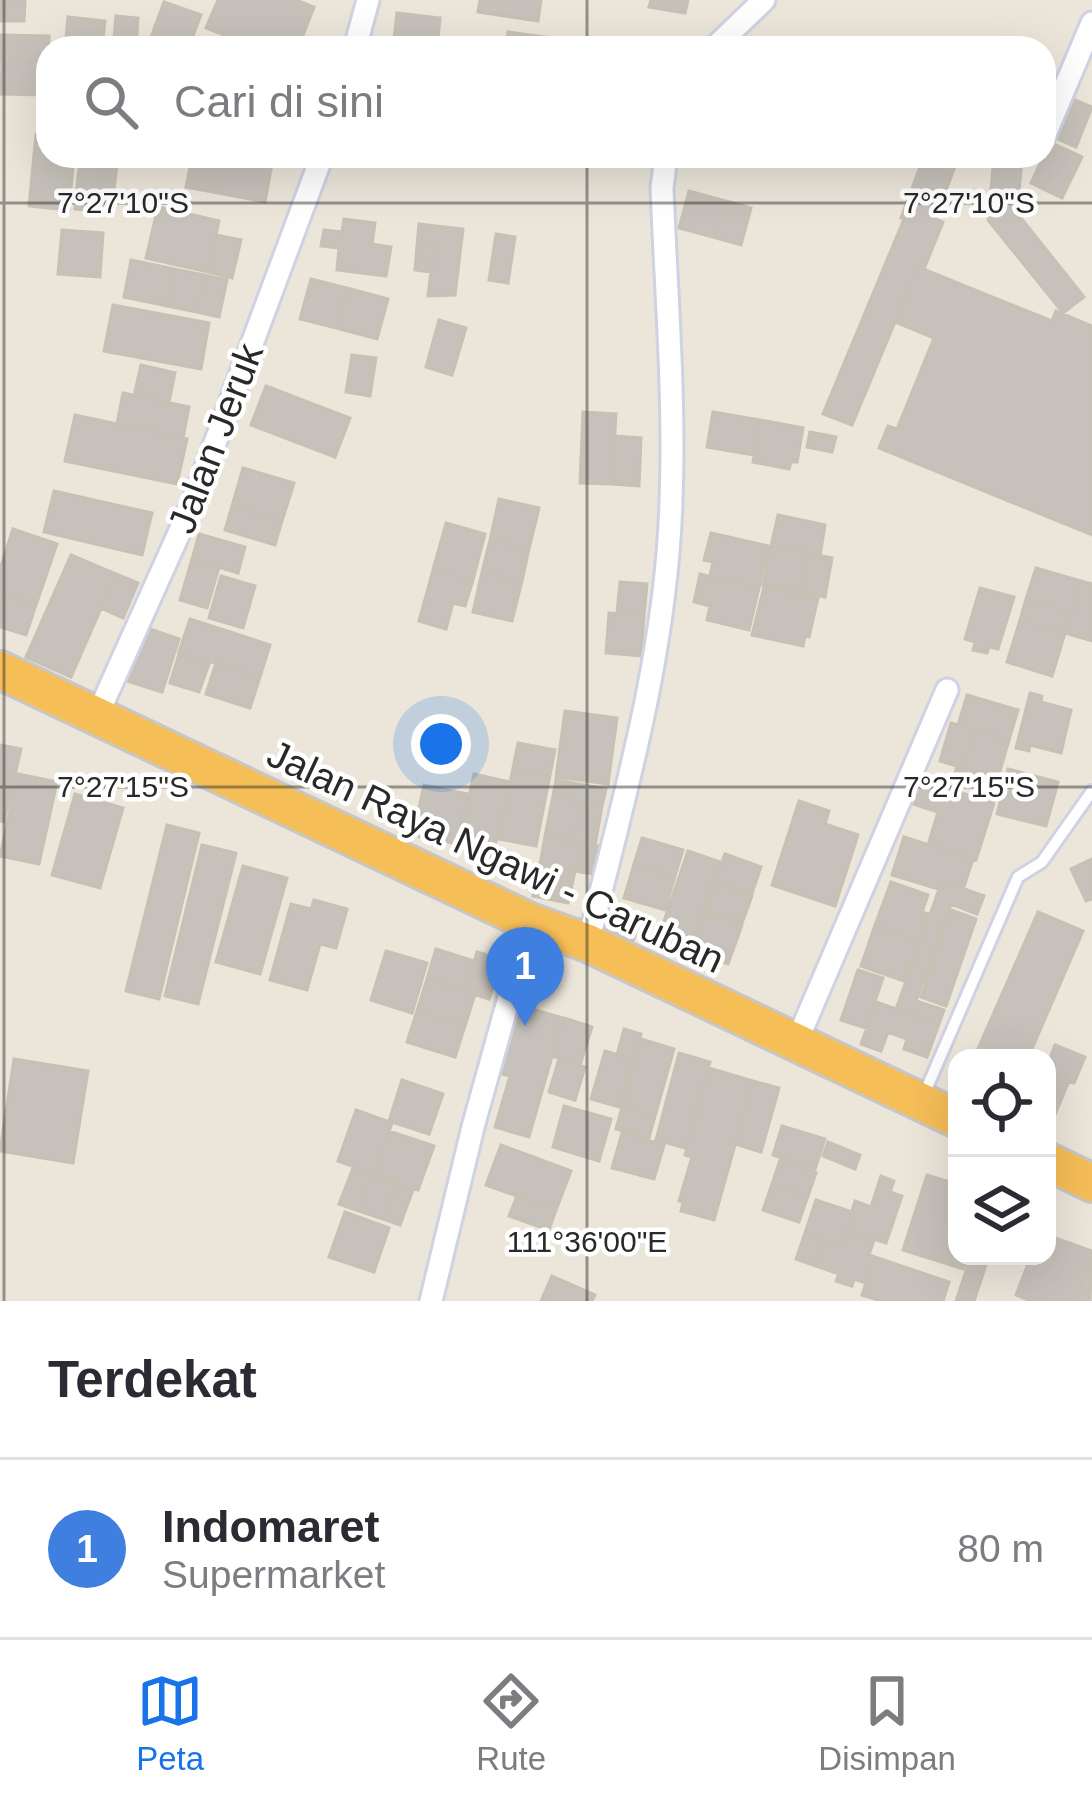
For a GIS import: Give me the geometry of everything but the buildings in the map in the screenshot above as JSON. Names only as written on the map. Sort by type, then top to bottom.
[{"type":"highway","name":"Jalan Raya Ngawi - Caruban","points":[[0,670],[948,1115]]},
{"type":"highway","points":[[1056,1165],[1092,1183]]},
{"type":"street","points":[[358,36],[368,0]]},
{"type":"street","points":[[726,36],[764,0]]},
{"type":"street","points":[[1056,108],[1092,23]]},
{"type":"street","name":"Jalan Jeruk","points":[[97,716],[194,502],[318,168]]},
{"type":"street","points":[[587,943],[656,645],[671,502],[664,168]]},
{"type":"street","points":[[796,1041],[947,690]]},
{"type":"street","points":[[431,1301],[472,1127],[530,922]]},
{"type":"lane","points":[[921,1102],[1018,877],[1042,862],[1092,791]]},
{"type":"place","name":"Indomaret","points":[[525,1026]]}]
